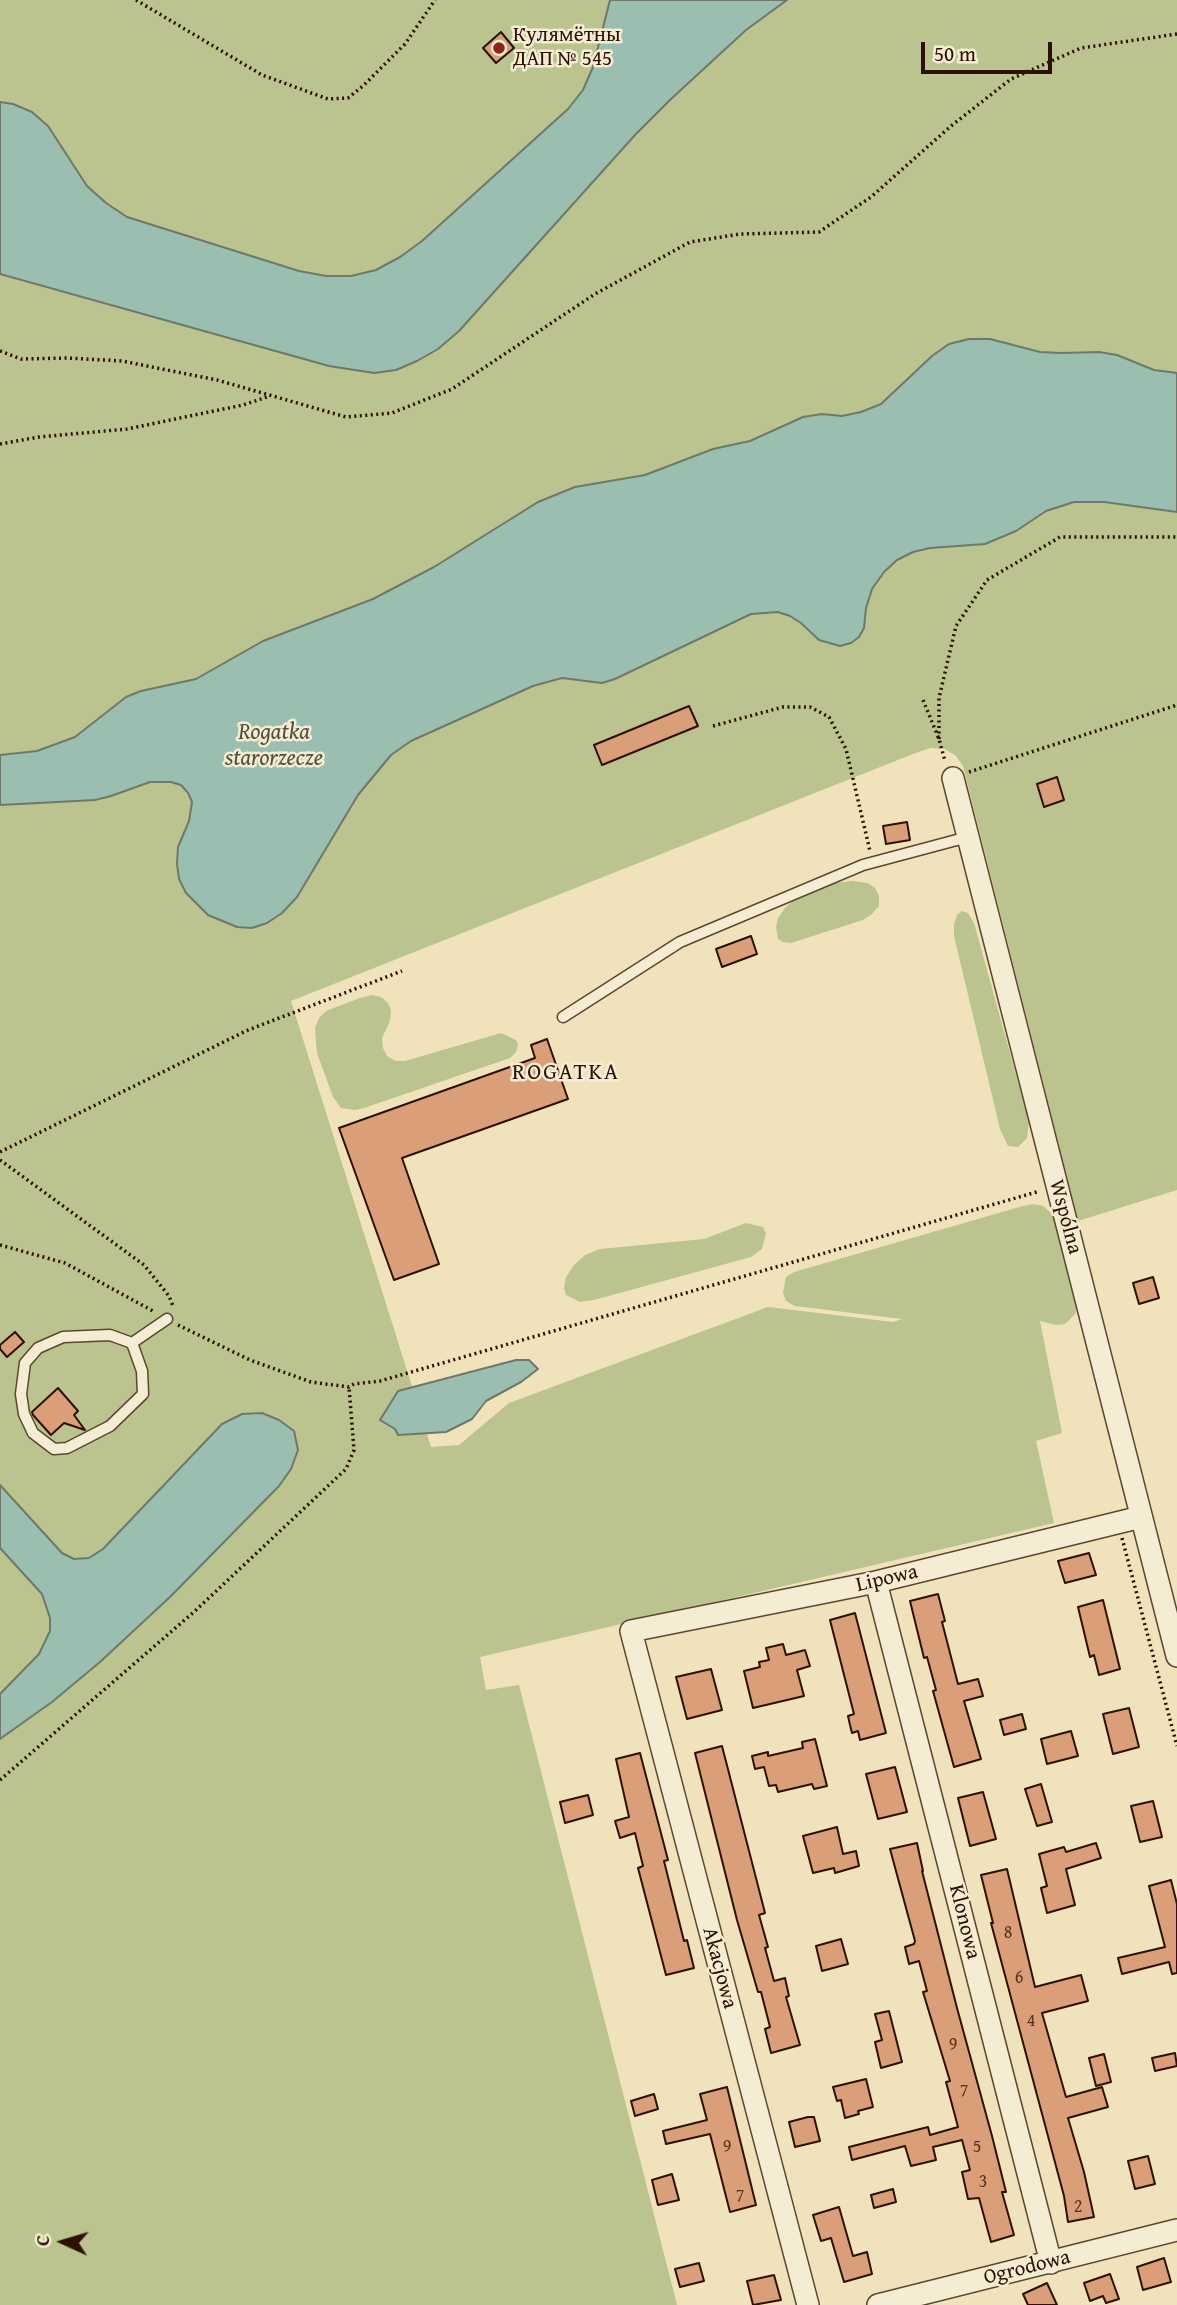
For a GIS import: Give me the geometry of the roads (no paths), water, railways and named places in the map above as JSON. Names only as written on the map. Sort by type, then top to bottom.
[{"type":"street","name":"Wspólna","points":[[953,778],[1177,1656]]},
{"type":"street","name":"Lipowa","points":[[631,1631],[876,1582],[1140,1517]]},
{"type":"street","name":"Klonowa","points":[[876,1582],[1051,2263]]},
{"type":"street","name":"Akacjowa","points":[[631,1631],[808,2305]]},
{"type":"street","name":"Ogrodowa","points":[[877,2305],[1177,2231]]},
{"type":"lane","points":[[563,1017],[680,942],[873,863],[968,837]]},
{"type":"lane","points":[[132,1343],[173,1318]]},
{"type":"lane","points":[[110,1335],[132,1343],[142,1371],[143,1394],[110,1426],[67,1448],[54,1449],[33,1433],[24,1414],[22,1394],[24,1363],[38,1348],[62,1337],[110,1335]]},
{"type":"water","points":[[610,0],[787,0],[746,30],[671,99],[635,135],[459,331],[438,349],[417,361],[396,370],[374,373],[329,366],[0,274],[0,102],[32,112],[48,126],[87,186],[127,217],[299,271],[326,276],[351,276],[376,270],[422,241],[568,109],[583,90],[593,67]]},
{"type":"water","name":"Rogatka starorzecze","points":[[969,339],[990,339],[1040,352],[1099,352],[1117,355],[1154,370],[1177,373],[1177,512],[1104,502],[1074,502],[1046,511],[1016,531],[985,544],[913,552],[897,560],[884,572],[872,589],[864,628],[859,637],[840,646],[819,640],[790,616],[778,612],[751,614],[615,679],[602,683],[562,678],[533,686],[411,741],[391,755],[358,795],[297,897],[282,913],[267,923],[252,928],[237,927],[208,915],[186,893],[179,879],[178,847],[189,821],[192,802],[181,785],[150,782],[95,800],[0,805],[0,755],[37,751],[75,737],[126,697],[196,679],[263,641],[373,599],[434,567],[538,502],[575,487],[645,475],[713,449],[750,441],[803,417],[822,414],[842,416],[881,404],[932,356],[949,344]]},
{"type":"water","points":[[516,1360],[529,1360],[538,1369],[521,1382],[486,1401],[472,1419],[446,1432],[398,1435],[395,1429],[380,1420],[398,1391]]},
{"type":"water","points":[[262,1413],[279,1420],[294,1431],[298,1450],[291,1469],[279,1486],[171,1596],[100,1662],[52,1702],[0,1739],[0,1694],[39,1654],[50,1631],[50,1618],[42,1594],[0,1548],[0,1485],[62,1553],[74,1559],[89,1558],[103,1549],[222,1424],[242,1414]]},
{"type":"place","name":"Кулямётны ДАП № 545","points":[[499,48]]},
{"type":"district","name":"ROGATKA","points":[[566,1073]]}]
